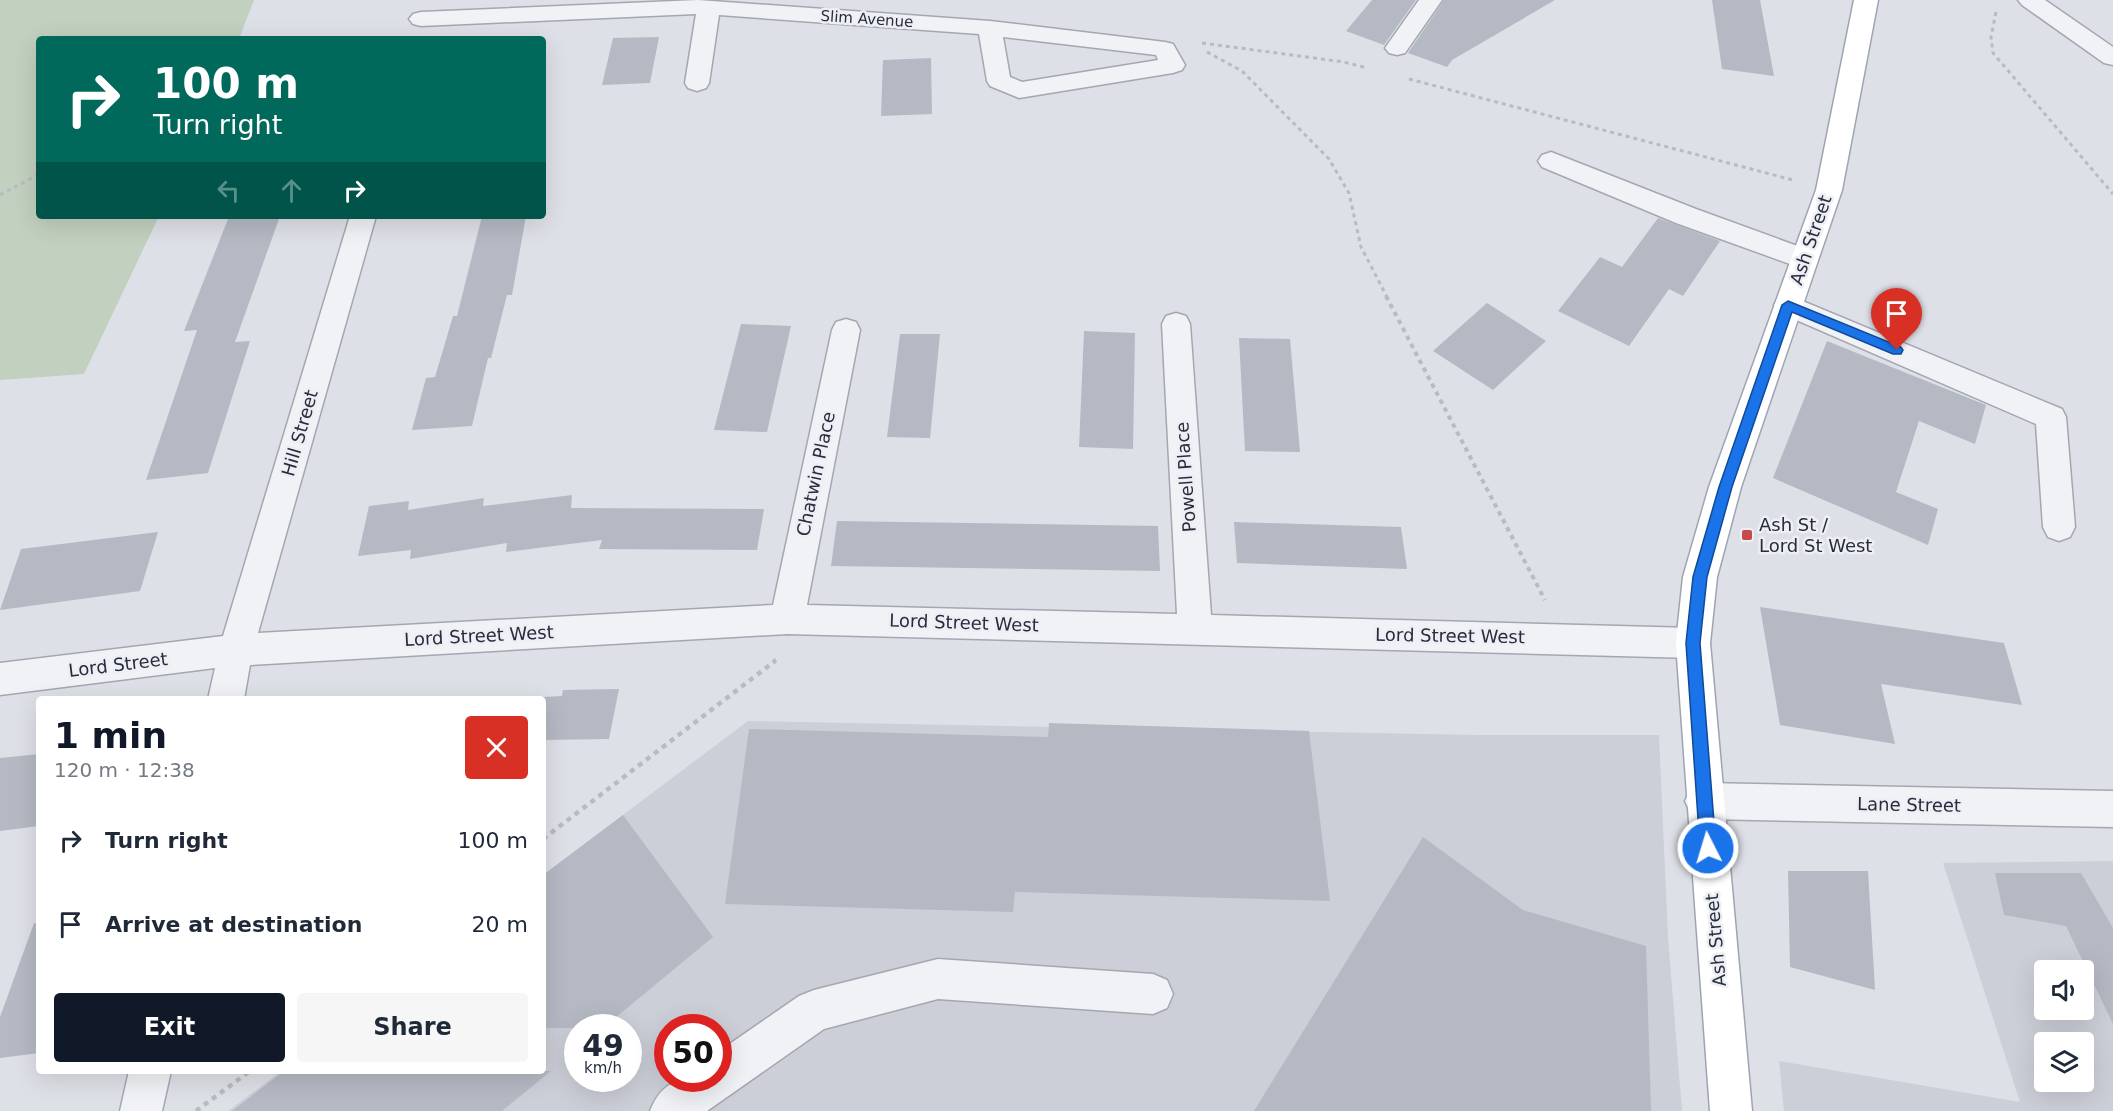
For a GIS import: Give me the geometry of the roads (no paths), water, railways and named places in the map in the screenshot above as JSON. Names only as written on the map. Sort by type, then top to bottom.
[{"type":"main road","name":"Ash Street","points":[[1731,1111],[1704,801],[1693,643],[1700,577],[1725,487],[1829,190],[1862,1]]},
{"type":"street","points":[[1397,48],[1431,0]]},
{"type":"street","points":[[2030,0],[2113,58]]},
{"type":"street","points":[[697,83],[710,4]]},
{"type":"street","name":"Slim Avenue","points":[[421,19],[710,4],[990,28],[1165,49],[1173,65],[1019,90],[999,81],[990,28]]},
{"type":"street","points":[[1551,161],[1686,216],[1804,259]]},
{"type":"street","name":"Hill Street","points":[[227,696],[236,650],[362,219]]},
{"type":"street","points":[[1788,305],[2051,417],[2059,527]]},
{"type":"street","name":"Powell Place","points":[[1176,324],[1195,630]]},
{"type":"street","name":"Chatwin Place","points":[[787,619],[846,330]]},
{"type":"street","name":"Lord Street West","points":[[236,650],[787,619],[1693,643]]},
{"type":"street","name":"Lord Street","points":[[0,680],[236,650]]},
{"type":"street","name":"Lane Street","points":[[1704,801],[2113,809]]},
{"type":"street","points":[[732,1068],[814,1011],[938,979],[1153,994]]},
{"type":"street","points":[[141,1111],[149,1074]]},
{"type":"street","points":[[671,1111],[698,1092]]},
{"type":"place","name":"Ash St / Lord St West","points":[[1747,535]]}]
